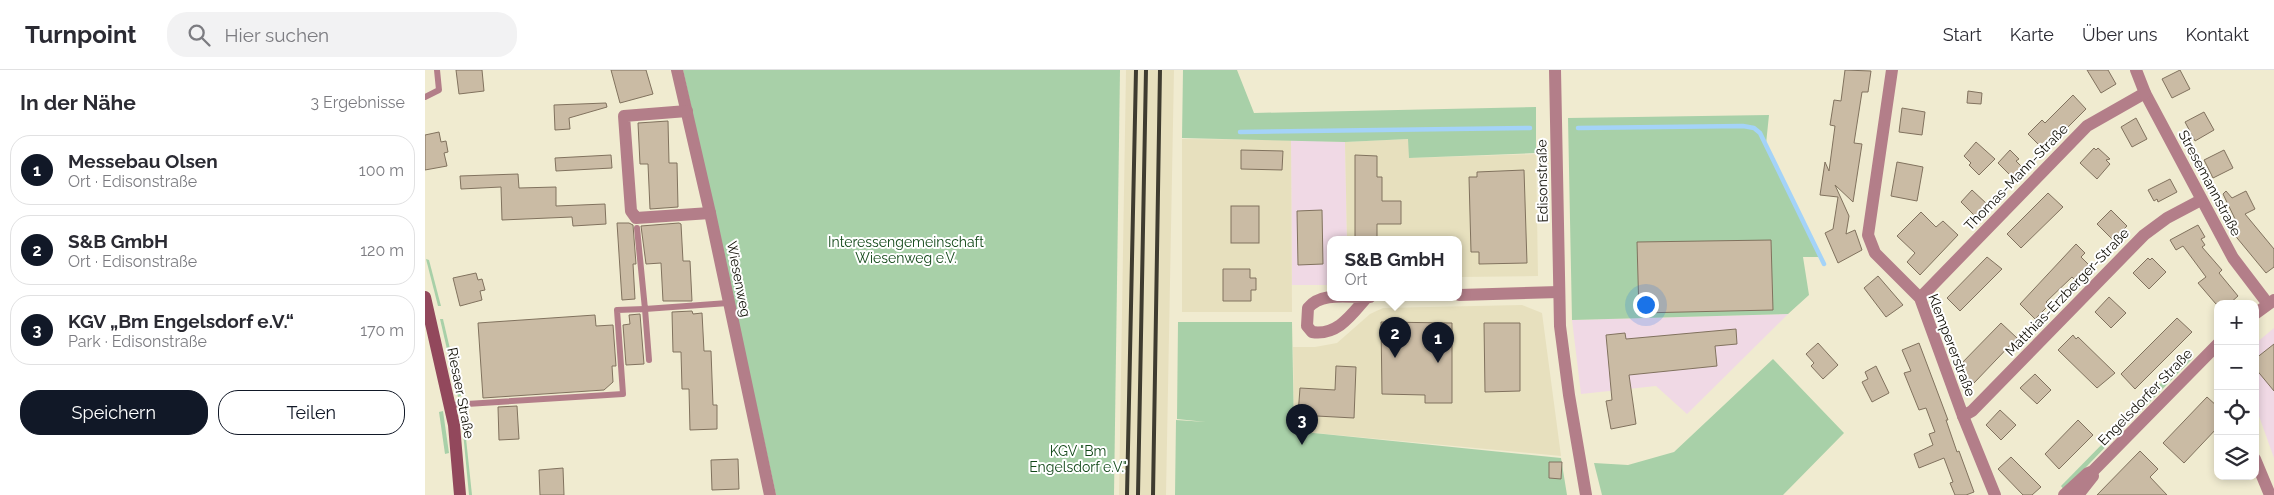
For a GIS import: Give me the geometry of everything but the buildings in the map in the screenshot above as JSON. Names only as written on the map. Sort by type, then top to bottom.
[{"type":"main road","name":"Riesaer Straße","points":[[425,297],[451,405],[459,495]]},
{"type":"street","name":"Wiesenweg","points":[[677,70],[710,213],[770,495]]},
{"type":"street","name":"Edisonstraße","points":[[1555,70],[1560,326],[1569,395],[1586,495]]},
{"type":"street","name":"Klempererstraße","points":[[1892,70],[1868,235],[1875,253],[1920,298],[1963,416],[1995,495]]},
{"type":"street","name":"Stresemannstraße","points":[[2136,70],[2145,93],[2233,258],[2271,302]]},
{"type":"street","name":"Thomas-Mann-Straße","points":[[1920,298],[2087,126],[2145,93]]},
{"type":"street","points":[[687,111],[624,116],[631,211],[636,218],[710,213]]},
{"type":"street","name":"Matthias-Erzberger-Straße","points":[[1963,416],[1972,411],[2144,235],[2167,218],[2201,200]]},
{"type":"street","points":[[1462,296],[1559,292]]},
{"type":"street","points":[[1327,298],[1314,301],[1308,308],[1307,326],[1312,332],[1331,332],[1347,320],[1365,301]]},
{"type":"street","points":[[2259,311],[2271,302]]},
{"type":"street","name":"Engelsdorfer Straße","points":[[2064,495],[2088,473],[2093,471],[2214,350]]},
{"type":"street","points":[[2259,469],[2270,495]]},
{"type":"street","name":"Engelsdorfer Straße","points":[[2078,495],[2093,476],[2093,471]]},
{"type":"lane","points":[[425,97],[439,90],[437,70]]},
{"type":"lane","points":[[637,228],[649,360]]},
{"type":"lane","points":[[451,405],[623,394],[617,310],[728,303]]},
{"type":"shaded area","points":[[1126,70],[1174,70],[1166,495],[1119,495]]},
{"type":"shaded area","points":[[1182,139],[1291,140],[1292,312],[1182,312]]},
{"type":"shaded area","points":[[1409,139],[1410,158],[1536,154],[1538,276],[1462,277],[1462,236],[1347,236],[1345,142]]},
{"type":"shaded area","points":[[1291,140],[1345,142],[1347,236],[1327,236],[1327,285],[1292,285]]},
{"type":"shaded area","points":[[1522,305],[1542,313],[1561,456],[1294,431],[1293,347],[1315,347],[1337,343],[1370,314],[1383,308]]},
{"type":"shaded area","points":[[1788,314],[1687,414],[1656,386],[1581,394],[1572,320]]},
{"type":"shaded area","points":[[2274,328],[2274,458],[2259,416],[2259,341]]},
{"type":"green space","name":"Interessengemeinschaft Wiesenweg e.V.","points":[[683,70],[1120,70],[1114,495],[776,495]]},
{"type":"green space","points":[[1183,70],[1237,70],[1254,113],[1536,107],[1536,153],[1409,158],[1408,139],[1345,142],[1182,138]]},
{"type":"green space","points":[[1769,115],[1766,144],[1822,257],[1803,257],[1809,295],[1788,314],[1572,320],[1568,118]]},
{"type":"green space","points":[[426,259],[429,260],[441,306],[438,306]]},
{"type":"green space","points":[[440,319],[443,319],[461,396],[458,397]]},
{"type":"green space","points":[[1178,322],[1292,322],[1294,431],[1561,458],[1567,495],[1175,495],[1176,420],[1206,422],[1177,419]]},
{"type":"green space","points":[[2189,355],[2193,358],[2139,413],[2135,409]]},
{"type":"green space","points":[[1773,359],[1844,433],[1783,495],[1602,495],[1594,463],[1628,465],[1674,452]]},
{"type":"green space","points":[[463,410],[472,495],[469,495],[461,411]]},
{"type":"green space","points":[[443,411],[449,453],[445,454],[439,412]]},
{"type":"green space","points":[[2112,434],[2115,437],[2064,490],[2061,486]]},
{"type":"waterway","points":[[1578,128],[1743,126],[1754,128],[1760,133],[1824,264]]},
{"type":"waterway","points":[[1240,132],[1530,128]]},
{"type":"railway","points":[[1127,495],[1136,70]]},
{"type":"railway","points":[[1138,495],[1146,70]]},
{"type":"railway","points":[[1153,495],[1160,70]]},
{"type":"place","name":"S&B GmbH","points":[[1395,358]]},
{"type":"place","name":"Messebau Olsen","points":[[1438,363]]},
{"type":"place","name":"KGV „Bm Engelsdorf e.V.“","points":[[1302,445]]},
{"type":"park label","name":"KGV \"Bm Engelsdorf e.V.\"","points":[[1078,460]]}]
